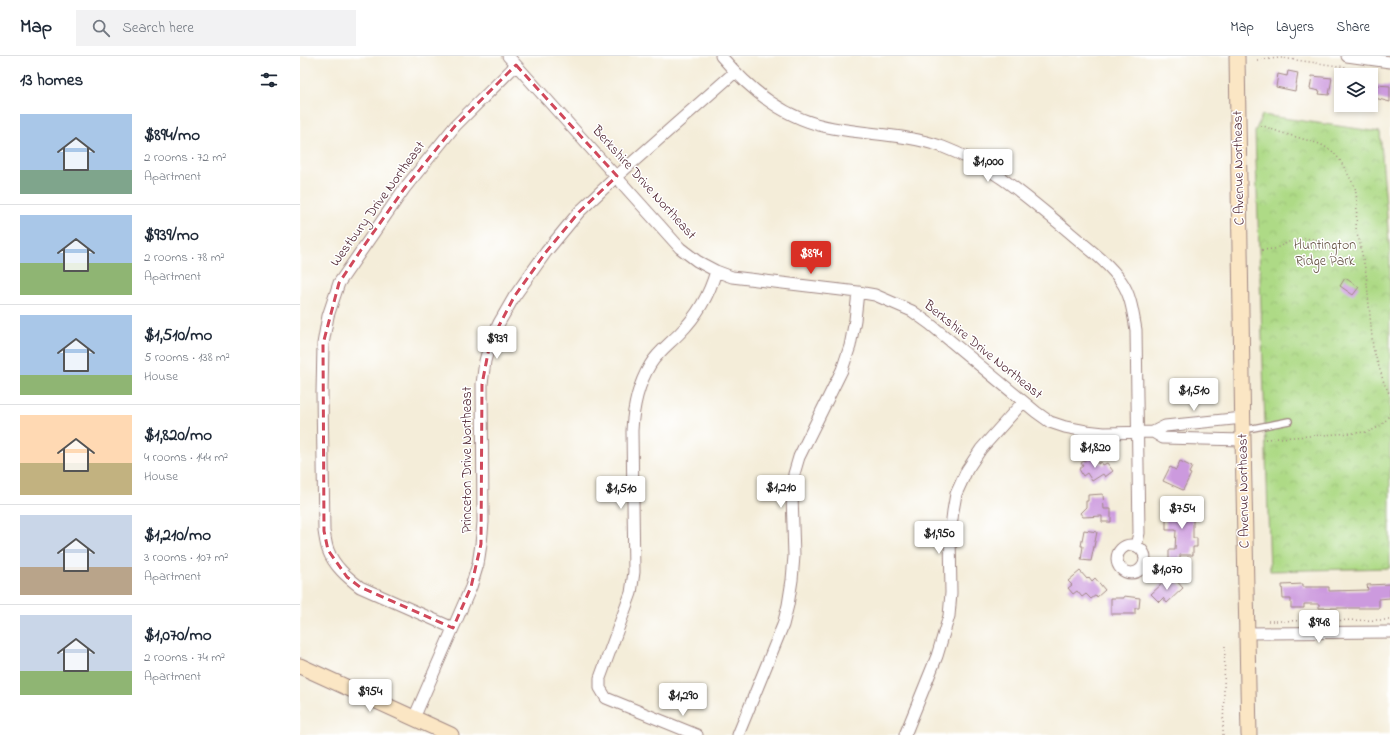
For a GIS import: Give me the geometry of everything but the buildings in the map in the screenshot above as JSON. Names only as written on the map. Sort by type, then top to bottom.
[{"type":"street","name":"Berkshire Drive Northeast","points":[[508,56],[680,248],[697,261],[716,271],[732,277],[858,292],[875,295],[893,302],[912,311],[930,324],[1023,402],[1050,422],[1065,427],[1104,433],[1153,432],[1165,426],[1243,429]]},
{"type":"street","points":[[721,56],[735,72],[766,99],[785,112],[809,122],[832,128],[909,138],[943,147],[979,163],[1008,182],[1106,263],[1122,282],[1132,305],[1136,330],[1136,432],[1139,533],[1136,546]]},
{"type":"street","name":"C Avenue Northeast","points":[[1237,56],[1249,735]]},
{"type":"street","points":[[1347,62],[1390,62]]},
{"type":"street","name":"Westbury Drive Northeast","points":[[453,628],[360,587],[346,577],[328,550],[324,531],[322,393],[323,344],[328,316],[339,283],[361,250],[404,189],[455,126],[516,65]]},
{"type":"street","name":"Princeton Drive Northeast","points":[[414,718],[471,587],[478,564],[483,522],[482,384],[485,361],[498,323],[514,297],[546,252],[579,212],[617,176],[735,72]]},
{"type":"street","points":[[697,735],[606,698],[600,688],[600,678],[631,593],[633,579],[632,431],[633,413],[637,396],[650,365],[694,318],[711,288],[716,271]]},
{"type":"street","points":[[738,735],[783,625],[792,580],[794,556],[792,495],[794,474],[802,450],[842,370],[850,346],[858,292]]},
{"type":"street","points":[[905,735],[937,656],[949,616],[951,593],[950,535],[956,494],[966,470],[981,449],[1023,402]]},
{"type":"street","points":[[1153,432],[1163,438],[1243,429]]},
{"type":"street","points":[[1248,633],[1390,632]]},
{"type":"street","points":[[300,666],[451,735]]},
{"type":"lane","points":[[1243,429],[1289,421]]},
{"type":"path","points":[[1257,60],[1281,58],[1347,62]]},
{"type":"path","points":[[1261,125],[1320,144],[1332,151],[1340,160],[1355,188],[1357,202],[1356,232],[1366,273],[1374,348],[1384,383],[1390,395]]},
{"type":"path","points":[[1262,250],[1274,249],[1289,242],[1304,238],[1319,240]]},
{"type":"path","points":[[1265,439],[1367,432],[1376,429],[1385,422],[1390,413]]},
{"type":"path","points":[[1268,621],[1390,620]]},
{"type":"path","points":[[1223,735],[1225,645]]},
{"type":"highlighted area","points":[[516,65],[617,176],[579,212],[546,252],[514,297],[490,343],[482,384],[481,544],[471,587],[453,628],[360,587],[347,577],[328,550],[324,531],[323,344],[339,283],[361,250],[404,189],[455,126]]},
{"type":"green space","name":"Huntington Ridge Park","points":[[1262,115],[1380,132],[1390,253],[1390,568],[1270,571],[1255,132]]}]
